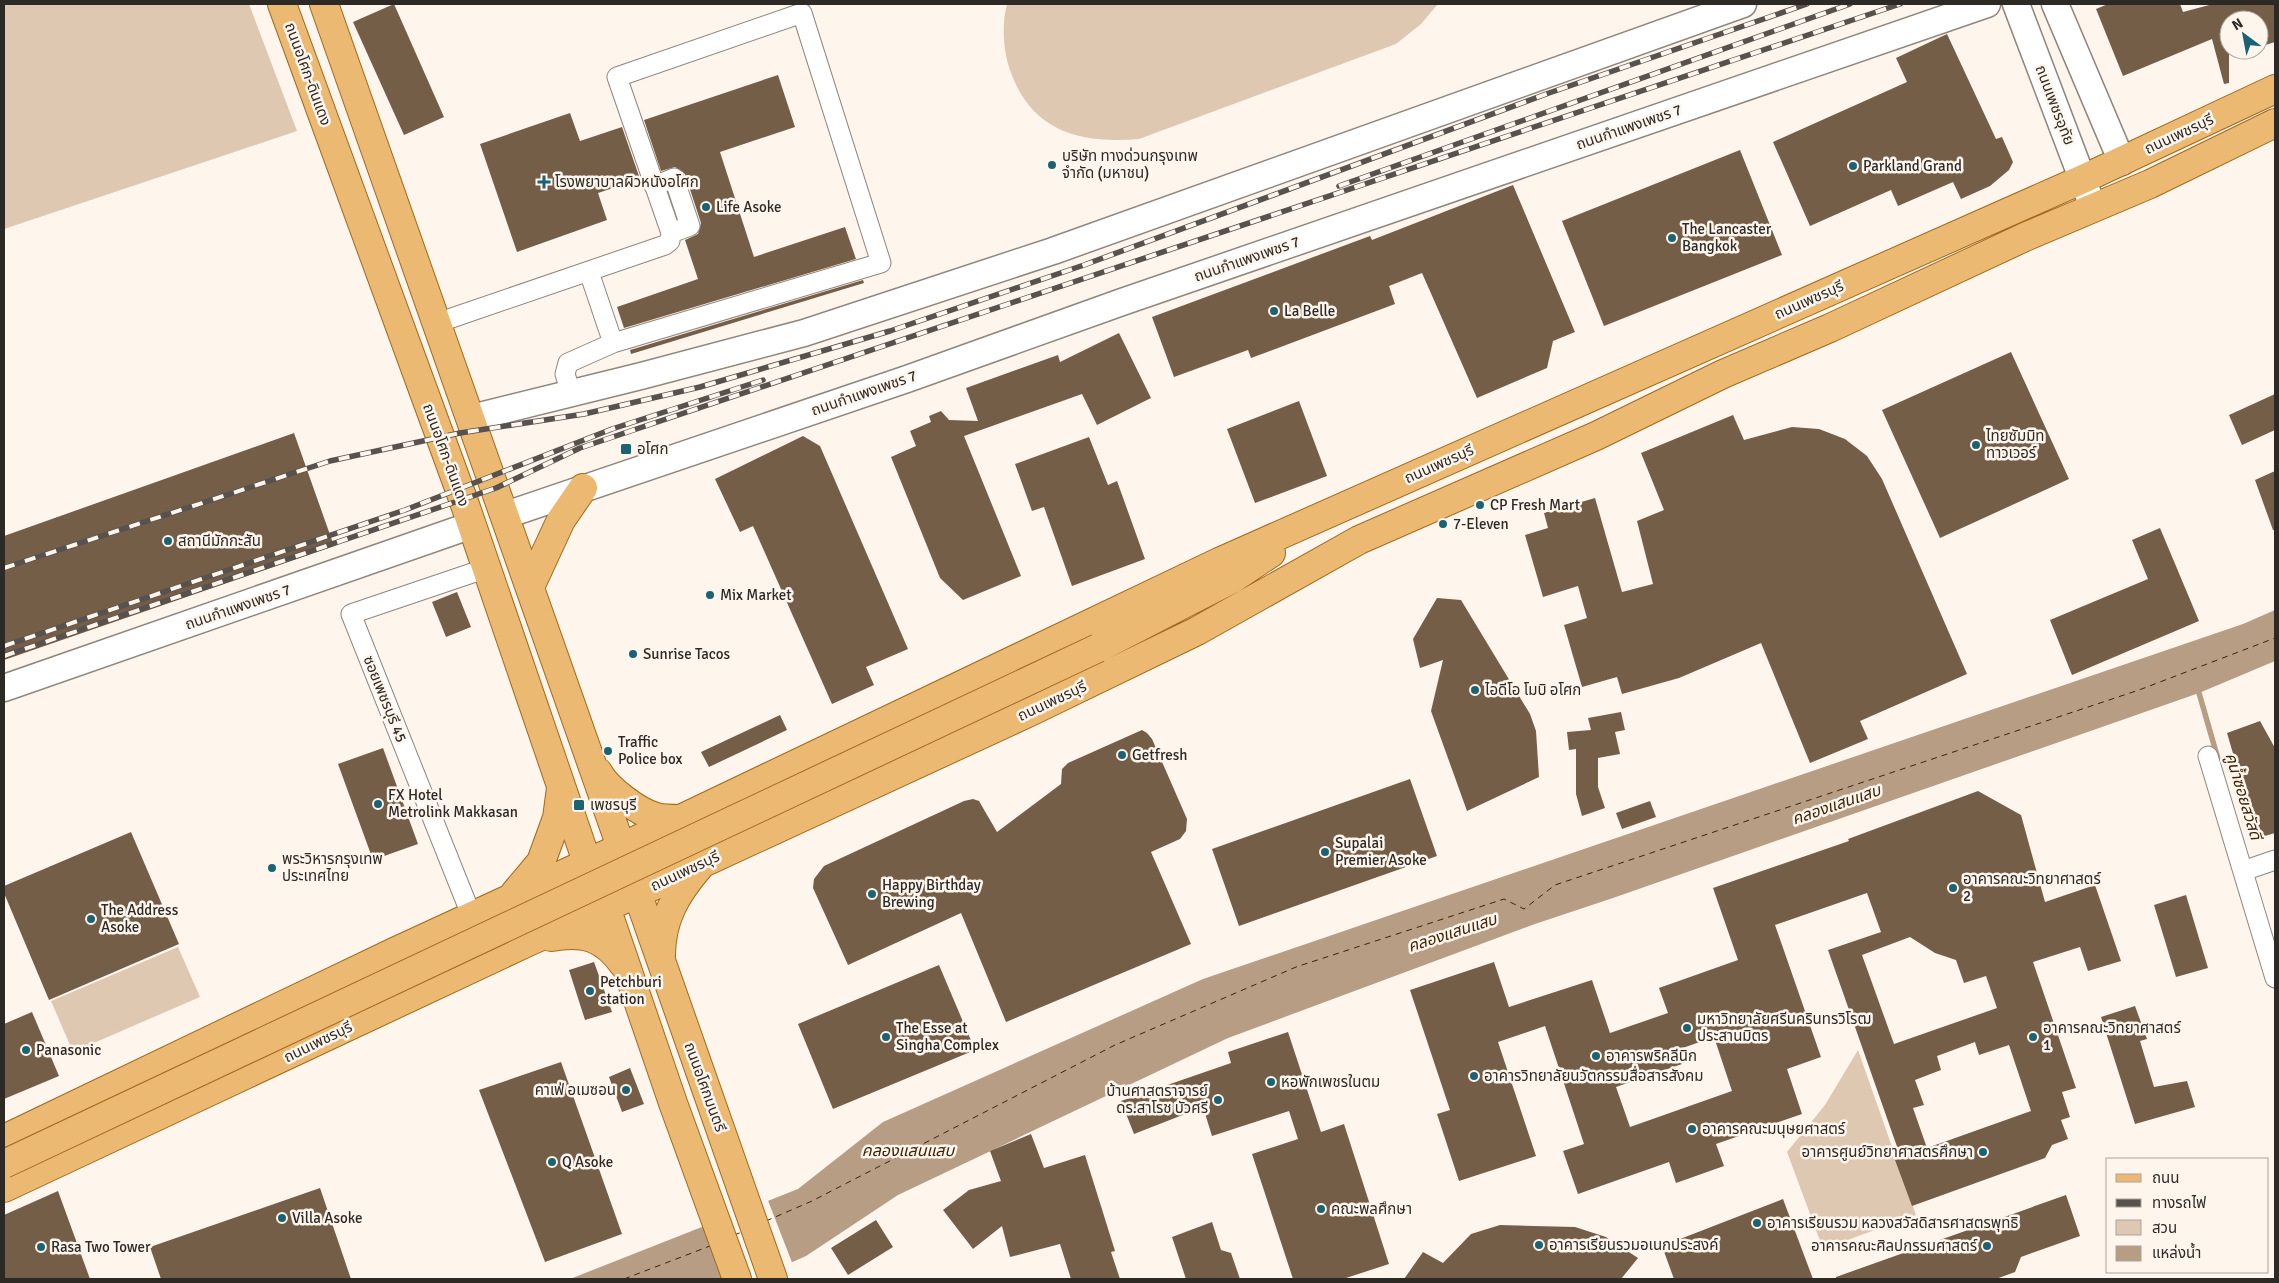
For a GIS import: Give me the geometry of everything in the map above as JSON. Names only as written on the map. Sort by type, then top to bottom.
[{"type":"main road","name":"ถนนอโศก-ดินแดง","points":[[282,4],[472,525],[587,862],[605,907]]},
{"type":"main road","points":[[324,4],[436,323],[506,515],[620,848],[638,893]]},
{"type":"main road","name":"ถนนเพชรบุรี","points":[[4,1139],[394,952],[620,848],[1059,637],[1341,507],[2122,162],[2275,89]]},
{"type":"main road","name":"ถนนเพชรบุรี","points":[[4,1188],[528,942],[702,864],[1032,711],[1197,631],[1359,540],[1596,436],[1724,374],[1830,328],[2093,207],[2150,184],[2275,122]]},
{"type":"main road","points":[[530,587],[560,520],[583,488]]},
{"type":"main road","name":"ถนนเพชรบุรี","points":[[4,1164],[1098,648],[1232,579],[1341,507]]},
{"type":"main road","name":"ถนนเพชรบุรี","points":[[1232,579],[1359,540]]},
{"type":"main road","points":[[584,744],[601,776],[628,803],[656,817],[680,819]]},
{"type":"main road","points":[[818,753],[811,761],[809,780],[821,796],[840,799]]},
{"type":"main road","points":[[511,898],[541,862],[557,818],[561,784]]},
{"type":"main road","points":[[660,963],[664,923],[679,894],[702,864]]},
{"type":"main road","name":"ถนนอโศกมนตรี","points":[[638,893],[660,963],[773,1279]]},
{"type":"main road","points":[[605,907],[737,1279]]},
{"type":"main road","points":[[528,942],[572,933],[582,934],[604,944],[615,953],[626,968]]},
{"type":"main road","points":[[394,952],[406,952],[417,960],[422,973],[420,985],[409,998]]},
{"type":"street","points":[[471,418],[572,394],[804,333],[1053,251],[1743,4]]},
{"type":"street","name":"ถนนกำแพงเพชร 7","points":[[506,515],[898,382],[1131,299],[1988,4]]},
{"type":"street","name":"ถนนเพชรอุทัย","points":[[2016,4],[2093,207]]},
{"type":"street","points":[[2055,4],[2122,162]]},
{"type":"street","points":[[436,323],[589,272],[665,245],[670,241],[671,233],[616,77],[802,13],[881,263],[613,343],[575,358],[566,366],[565,374],[572,394]]},
{"type":"street","points":[[2056,109],[2074,117],[2085,112],[2091,104],[2092,91]]},
{"type":"street","points":[[589,272],[613,343]]},
{"type":"street","name":"ถนนกำแพงเพชร 7","points":[[4,688],[472,525]]},
{"type":"street","name":"ซอยเพชรบุรี 45","points":[[472,917],[351,614],[486,568]]},
{"type":"street","points":[[2208,756],[2275,978]]},
{"type":"street","points":[[2244,871],[2269,862]]},
{"type":"green space","points":[[4,4],[249,4],[297,131],[4,229]]},
{"type":"green space","points":[[1007,4],[1438,4],[1421,24],[1396,44],[1139,139],[1116,140],[1095,139],[1075,135],[1057,128],[1042,118],[1028,104],[1017,86],[1006,57],[1004,26]]},
{"type":"green space","points":[[178,947],[200,997],[73,1052],[51,1001]]},
{"type":"green space","points":[[1858,1050],[1916,1215],[1823,1249],[1787,1152],[1825,1105]]},
{"type":"water","name":"คลองแสนแสบ","points":[[2275,610],[2275,661],[2199,693],[1535,924],[1228,1038],[898,1195],[806,1256],[754,1279],[570,1279],[798,1189],[883,1122],[1203,979],[2243,624]]},
{"type":"pier","points":[[767,1198],[793,1265],[760,1279],[724,1279],[703,1224]]},
{"type":"building","points":[[394,4],[444,117],[404,135],[353,22]]},
{"type":"building","points":[[2108,4],[2180,4],[2183,12],[2213,4],[2275,4],[2275,42],[2269,44],[2269,10],[2219,10],[2219,60],[2229,60],[2229,83],[2224,84],[2212,39],[2123,76],[2096,9]]},
{"type":"building","points":[[1947,34],[1996,139],[2002,137],[2013,162],[2009,170],[1990,186],[1961,199],[1953,182],[1898,206],[1891,190],[1810,226],[1773,142],[1907,82],[1896,58]]},
{"type":"building","name":"Life Asoke","points":[[778,75],[795,127],[720,152],[754,257],[845,227],[856,259],[624,328],[617,307],[698,279],[685,240],[698,234],[701,223],[685,174],[675,167],[661,171],[644,120]]},
{"type":"building","name":"โรงพยาบาลผิวหนังอโศก","points":[[570,113],[580,141],[622,127],[640,179],[598,193],[607,220],[517,252],[480,144]]},
{"type":"building","name":"The Lancaster Bangkok","points":[[1740,150],[1782,255],[1604,326],[1562,221]]},
{"type":"building","points":[[1513,185],[1575,332],[1553,341],[1547,368],[1477,398],[1422,273],[1389,286],[1395,304],[1251,358],[1248,350],[1174,377],[1152,317],[1370,236],[1372,240]]},
{"type":"building","points":[[863,280],[864,283],[631,354],[630,350]]},
{"type":"building","points":[[1119,333],[1151,398],[1097,425],[1082,394],[964,436],[1021,576],[963,600],[940,578],[891,457],[916,446],[910,431],[931,422],[929,416],[941,411],[949,420],[978,421],[966,388],[1058,355],[1060,362]]},
{"type":"building","name":"ไทยซัมมิท ทาวเวอร์","points":[[2011,352],[2069,479],[1940,538],[1882,410]]},
{"type":"building","points":[[2275,394],[2275,430],[2242,445],[2229,415]]},
{"type":"building","points":[[1299,401],[1327,476],[1255,503],[1227,429]]},
{"type":"building","points":[[1733,415],[1744,440],[1792,427],[1819,429],[1845,439],[1867,456],[1882,479],[1967,674],[1860,721],[1868,739],[1810,763],[1761,643],[1679,678],[1622,694],[1617,677],[1582,687],[1564,625],[1587,618],[1578,586],[1543,597],[1525,535],[1548,528],[1544,513],[1595,498],[1622,592],[1653,584],[1637,521],[1664,510],[1641,453]]},
{"type":"building","name":"สถานีมักกะสัน","points":[[294,433],[334,546],[4,660],[4,536]]},
{"type":"building","points":[[803,436],[820,446],[908,649],[866,667],[874,685],[832,704],[753,526],[740,532],[715,479]]},
{"type":"building","points":[[1089,437],[1108,485],[1117,481],[1145,559],[1072,586],[1044,507],[1032,511],[1015,464]]},
{"type":"building","points":[[2275,471],[2275,530],[2273,530],[2255,480]]},
{"type":"building","points":[[2160,528],[2199,621],[2072,675],[2050,620],[2148,579],[2132,540]]},
{"type":"building","points":[[457,592],[471,627],[446,637],[432,602]]},
{"type":"building","name":"ไอดีโอ โมบิ อโศก","points":[[1437,598],[1461,600],[1530,714],[1536,731],[1539,777],[1467,811],[1431,711],[1443,660],[1420,668],[1413,639]]},
{"type":"building","points":[[1621,712],[1625,730],[1615,732],[1620,754],[1598,758],[1598,787],[1605,808],[1582,816],[1576,794],[1576,749],[1569,750],[1567,732],[1591,730],[1588,718]]},
{"type":"building","points":[[780,715],[787,730],[709,767],[701,752]]},
{"type":"building","points":[[2260,721],[2275,748],[2275,833],[2258,838],[2227,733]]},
{"type":"building","points":[[1142,730],[1152,739],[1187,819],[1186,831],[1180,839],[1151,852],[1191,944],[1006,1022],[961,913],[848,965],[813,888],[814,879],[824,866],[964,801],[973,799],[979,801],[997,832],[1061,784],[1062,769],[1068,763]]},
{"type":"building","name":"FX Hotel Metrolink Makkasan","points":[[383,748],[418,844],[373,860],[338,764]]},
{"type":"building","name":"Supalai Premier Asoke","points":[[1410,779],[1437,856],[1239,926],[1212,849]]},
{"type":"building","points":[[1978,791],[2021,815],[2045,902],[2095,885],[2121,961],[2088,971],[2080,947],[2033,962],[2076,1088],[2062,1092],[2070,1117],[2061,1120],[2068,1139],[2052,1145],[2045,1158],[1912,1206],[1895,1160],[1901,1158],[1828,950],[1881,932],[1867,893],[1775,925],[1821,1057],[1787,1069],[1802,1114],[1716,1144],[1724,1166],[1676,1183],[1669,1162],[1578,1194],[1563,1151],[1584,1144],[1545,1026],[1498,1042],[1536,1156],[1459,1181],[1437,1114],[1450,1110],[1410,990],[1494,962],[1509,1007],[1592,980],[1610,1033],[1668,1013],[1659,988],[1738,960],[1713,888],[1849,841],[1848,839]],"holes":[[[1910,937],[1935,953],[1956,960],[1964,983],[1986,976],[1997,1008],[1894,1044],[1862,955]],[[1714,1037],[1732,1091],[1630,1127],[1616,1087],[1682,1064],[1677,1050]],[[1975,1042],[1979,1055],[2009,1045],[2031,1111],[1927,1148],[1913,1108],[1924,1105],[1915,1080],[1941,1070],[1937,1056]]]},
{"type":"building","points":[[1650,801],[1656,817],[1622,829],[1616,813]]},
{"type":"building","name":"The Address Asoke","points":[[131,832],[179,944],[49,1000],[4,893],[4,886]]},
{"type":"building","points":[[2186,895],[2208,968],[2176,977],[2154,905]]},
{"type":"building","name":"Petchburi station","points":[[594,962],[612,1012],[585,1020],[569,970]]},
{"type":"building","name":"The Esse at Singha Complex","points":[[939,965],[975,1050],[833,1109],[798,1024]]},
{"type":"building","points":[[2135,1006],[2147,1039],[2140,1041],[2154,1087],[2187,1081],[2195,1107],[2135,1124],[2101,1017]]},
{"type":"building","name":"Panasonic","points":[[32,1012],[59,1076],[4,1099],[4,1024]]},
{"type":"building","points":[[1288,1032],[1321,1132],[1344,1124],[1389,1264],[1343,1279],[1293,1279],[1252,1154],[1298,1139],[1289,1111],[1212,1136],[1203,1107],[1134,1134],[1121,1101],[1231,1063],[1228,1052]]},
{"type":"building","name":"Q Asoke","points":[[561,1062],[622,1234],[545,1262],[479,1090]]},
{"type":"building","points":[[630,1068],[644,1104],[622,1112],[609,1077]]},
{"type":"building","points":[[1031,1134],[1044,1168],[1085,1155],[1115,1251],[1111,1252],[1120,1279],[1071,1279],[1060,1244],[1010,1257],[1002,1226],[973,1249],[943,1210],[969,1190],[1001,1181],[990,1151]]},
{"type":"building","name":"Villa Asoke","points":[[320,1188],[351,1279],[161,1279],[150,1247]]},
{"type":"building","name":"Rasa Two Tower","points":[[58,1191],[90,1279],[4,1279],[4,1215]]},
{"type":"building","name":"อาคารคณะศิลปกรรมศาสตร์","points":[[2066,1195],[2080,1236],[2021,1257],[2015,1272],[1996,1279],[1836,1279],[1836,1277]]},
{"type":"building","name":"อาคารเรียนรวม หลวงสวัสดิสารศาสตรพุทธิ","points":[[1783,1199],[1813,1279],[1674,1279],[1662,1246]]},
{"type":"building","points":[[876,1220],[893,1247],[848,1275],[831,1248]]},
{"type":"building","points":[[1212,1222],[1221,1250],[1231,1253],[1240,1279],[1186,1279],[1172,1237]]},
{"type":"building","name":"อาคารเรียนรวมอเนกประสงค์","points":[[1500,1225],[1575,1227],[1606,1237],[1638,1258],[1621,1279],[1404,1279],[1423,1252],[1443,1263],[1471,1234]]},
{"type":"waterway","name":"คูน้ำซอยสวัสดี","points":[[2197,686],[2218,759]]},
{"type":"ferry route","points":[[766,1221],[812,1201],[1115,1045],[1296,967],[1504,899],[1524,909],[1555,885],[2139,690],[2275,638]]},
{"type":"ferry route","points":[[734,1235],[742,1232]]},
{"type":"ferry route","points":[[624,1279],[710,1246]]},
{"type":"railway","points":[[4,568],[330,461],[460,433],[584,414],[700,387],[890,331],[1084,265],[1549,93],[1807,4]]},
{"type":"railway","points":[[1339,186],[1850,4]]},
{"type":"railway","points":[[4,656],[496,488],[580,448],[1900,4]]},
{"type":"railway","points":[[4,646],[405,510],[612,429],[763,380]]},
{"type":"place","name":"บริษัท ทางด่วนกรุงเทพ จำกัด (มหาชน)","points":[[1052,165]]},
{"type":"place","name":"Parkland Grand","points":[[1853,166]]},
{"type":"place","name":"โรงพยาบาลผิวหนังอโศก","points":[[544,182]]},
{"type":"place","name":"Life Asoke","points":[[706,207]]},
{"type":"place","name":"The Lancaster Bangkok","points":[[1672,238]]},
{"type":"place","name":"La Belle","points":[[1274,311]]},
{"type":"place","name":"ไทยซัมมิท ทาวเวอร์","points":[[1976,445]]},
{"type":"place","name":"อโศก","points":[[626,449]]},
{"type":"place","name":"CP Fresh Mart","points":[[1480,505]]},
{"type":"place","name":"7-Eleven","points":[[1443,524]]},
{"type":"place","name":"สถานีมักกะสัน","points":[[168,541]]},
{"type":"place","name":"Mix Market","points":[[710,595]]},
{"type":"place","name":"Sunrise Tacos","points":[[633,654]]},
{"type":"place","name":"ไอดีโอ โมบิ อโศก","points":[[1475,690]]},
{"type":"place","name":"Traffic Police box","points":[[608,751]]},
{"type":"place","name":"Getfresh","points":[[1122,755]]},
{"type":"place","name":"FX Hotel Metrolink Makkasan","points":[[378,804]]},
{"type":"place","name":"เพชรบุรี","points":[[579,805]]},
{"type":"place","name":"Supalai Premier Asoke","points":[[1325,852]]},
{"type":"place","name":"พระวิหารกรุงเทพ ประเทศไทย","points":[[272,868]]},
{"type":"place","name":"อาคารคณะวิทยาศาสตร์ 2","points":[[1953,888]]},
{"type":"place","name":"Happy Birthday Brewing","points":[[872,894]]},
{"type":"place","name":"The Address Asoke","points":[[91,919]]},
{"type":"place","name":"Petchburi station","points":[[590,991]]},
{"type":"place","name":"มหาวิทยาลัยศรีนครินทรวิโรฒ ประสานมิตร","points":[[1687,1028]]},
{"type":"place","name":"The Esse at Singha Complex","points":[[886,1037]]},
{"type":"place","name":"อาคารคณะวิทยาศาสตร์ 1","points":[[2033,1037]]},
{"type":"place","name":"Panasonic","points":[[26,1050]]},
{"type":"place","name":"อาคารพริคลีนิก","points":[[1596,1056]]},
{"type":"place","name":"อาคารวิทยาลัยนวัตกรรมสื่อสารสังคม","points":[[1474,1076]]},
{"type":"place","name":"หอพักเพชรในตม","points":[[1271,1082]]},
{"type":"place","name":"คาเฟ่ อเมซอน","points":[[626,1090]]},
{"type":"place","name":"บ้านศาสตราจารย์ ดร.สาโรช บัวศรี","points":[[1218,1100]]},
{"type":"place","name":"อาคารคณะมนุษยศาสตร์","points":[[1692,1129]]},
{"type":"place","name":"อาคารศูนย์วิทยาศาสตรศึกษา","points":[[1983,1152]]},
{"type":"place","name":"Q Asoke","points":[[552,1162]]},
{"type":"place","name":"คณะพลศึกษา","points":[[1321,1209]]},
{"type":"place","name":"Villa Asoke","points":[[282,1218]]},
{"type":"place","name":"อาคารเรียนรวม หลวงสวัสดิสารศาสตรพุทธิ","points":[[1757,1223]]},
{"type":"place","name":"อาคารเรียนรวมอเนกประสงค์","points":[[1539,1245]]},
{"type":"place","name":"อาคารคณะศิลปกรรมศาสตร์","points":[[1987,1246]]},
{"type":"place","name":"Rasa Two Tower","points":[[41,1247]]}]
